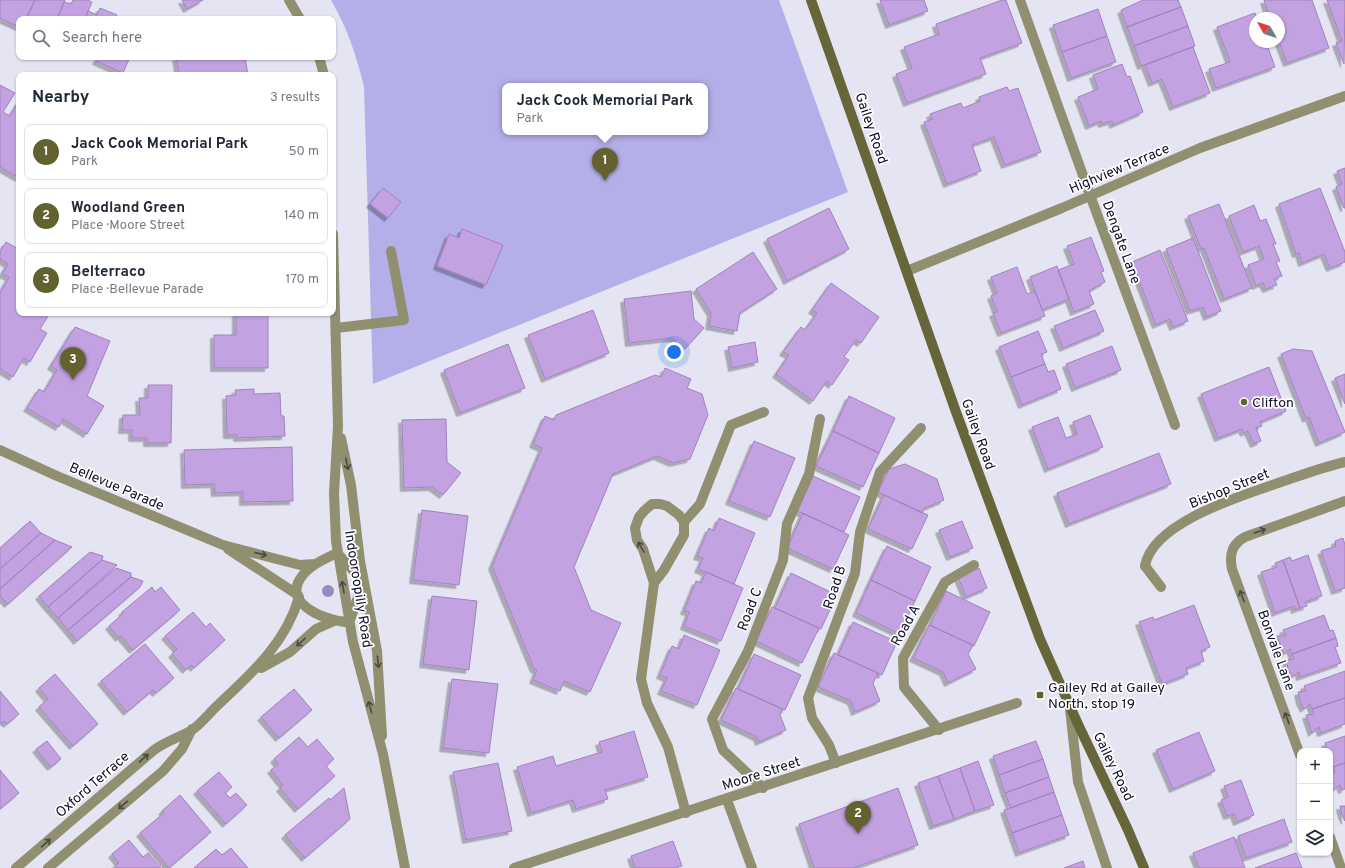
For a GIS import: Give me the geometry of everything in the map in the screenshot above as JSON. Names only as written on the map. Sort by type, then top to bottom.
[{"type":"main road","name":"Gailey Road","points":[[811,0],[956,412],[1035,624],[1070,706],[1126,824],[1144,868]]},
{"type":"street","points":[[289,0],[298,16]]},
{"type":"street","name":"Dengate Lane","points":[[1020,0],[1175,425]]},
{"type":"street","points":[[320,60],[323,72]]},
{"type":"street","name":"Highview Terrace","points":[[907,271],[1200,148],[1345,96]]},
{"type":"street","points":[[336,328],[404,320],[392,251]]},
{"type":"street","name":"Indooroopilly Road","points":[[336,316],[338,426],[334,515],[337,552],[349,622],[360,671],[383,754],[405,868]]},
{"type":"street","points":[[684,522],[700,504],[731,425],[764,412]]},
{"type":"street","name":"Road C","points":[[763,788],[723,750],[712,719],[748,651],[783,560],[787,524],[809,474],[820,419]]},
{"type":"street","name":"Indooroopilly Road","points":[[338,426],[351,485],[364,582],[378,666],[383,754]]},
{"type":"street","name":"Road B","points":[[836,764],[829,745],[812,718],[808,698],[855,573],[860,532],[880,472],[921,428]]},
{"type":"street","name":"Bellevue Parade","points":[[0,450],[57,476],[223,545],[300,565],[314,564]]},
{"type":"street","name":"Bishop Street","points":[[1161,587],[1144,566],[1146,558],[1153,548],[1169,533],[1200,513],[1243,495],[1345,462]]},
{"type":"street","name":"Bonvale Lane","points":[[1298,748],[1232,569],[1230,554],[1236,543],[1245,536],[1345,501]]},
{"type":"street","points":[[654,583],[682,541],[684,535],[684,522],[675,511],[660,504],[652,504],[639,517],[635,528],[637,540],[643,549],[654,583],[641,679],[647,703],[668,747],[686,813]]},
{"type":"street","name":"Bellevue Parade","points":[[223,545],[299,596],[310,611],[334,621]]},
{"type":"street","points":[[314,564],[337,552],[364,582],[349,622],[334,621]]},
{"type":"street","name":"Oxford Terrace","points":[[16,868],[154,750],[192,729],[253,673],[269,655],[283,634],[295,611],[299,596],[297,588],[300,580],[314,564]]},
{"type":"street","name":"Road A","points":[[939,730],[904,687],[902,658],[945,582],[974,565]]},
{"type":"street","name":"Oxford Terrace","points":[[253,673],[290,652],[316,629],[334,621]]},
{"type":"street","name":"Moore Street","points":[[514,868],[727,800],[1017,703]]},
{"type":"street","points":[[1070,706],[1078,782],[1107,868]]},
{"type":"street","name":"Oxford Terrace","points":[[48,868],[163,771],[182,749],[192,729]]},
{"type":"street","points":[[727,800],[752,868]]},
{"type":"street","points":[[1333,845],[1342,868]]},
{"type":"shaded area","points":[[331,0],[779,0],[848,192],[373,384],[364,87],[351,42]]},
{"type":"building","points":[[0,0],[35,0],[27,16],[16,16],[16,26],[0,18]]},
{"type":"building","points":[[35,0],[65,0],[58,16],[27,16]]},
{"type":"building","points":[[73,0],[87,0],[92,2],[86,16],[58,16],[64,2],[71,4]]},
{"type":"building","points":[[182,0],[203,0],[187,9]]},
{"type":"building","points":[[880,0],[924,0],[928,11],[889,25]]},
{"type":"building","points":[[1002,0],[1006,0],[1022,43],[980,58],[986,74],[907,103],[896,74],[912,68],[904,47],[939,34],[936,24]]},
{"type":"building","points":[[1143,0],[1178,0],[1181,7],[1127,27],[1121,10]]},
{"type":"building","points":[[1264,0],[1312,0],[1329,48],[1287,63],[1281,48],[1285,48],[1285,12],[1268,12]]},
{"type":"building","points":[[1327,0],[1345,0],[1344,64],[1336,43],[1342,41]]},
{"type":"building","points":[[1181,7],[1188,26],[1134,46],[1127,27]]},
{"type":"building","points":[[100,8],[117,15],[86,16],[88,11],[97,15]]},
{"type":"building","points":[[1098,9],[1107,36],[1062,52],[1053,25]]},
{"type":"building","points":[[1249,15],[1249,48],[1268,48],[1275,67],[1216,88],[1209,69],[1230,62],[1217,27]]},
{"type":"building","points":[[1188,26],[1195,46],[1141,66],[1134,46]]},
{"type":"building","points":[[1107,36],[1116,62],[1071,78],[1062,52]]},
{"type":"building","points":[[1193,47],[1210,93],[1173,107],[1162,79],[1152,83],[1145,65]]},
{"type":"building","points":[[96,60],[129,60],[123,72]]},
{"type":"building","points":[[176,60],[246,60],[248,72],[178,72]]},
{"type":"building","points":[[1122,64],[1127,77],[1130,76],[1143,112],[1113,125],[1112,121],[1102,124],[1101,121],[1089,126],[1078,97],[1098,89],[1093,75]]},
{"type":"building","points":[[0,85],[15,93],[3,112],[10,116],[16,106],[16,176],[0,167]]},
{"type":"building","points":[[1007,87],[1009,91],[1018,88],[1041,152],[1005,165],[994,137],[972,145],[981,171],[947,184],[924,122],[932,119],[930,114],[961,103],[963,108],[980,101],[979,97]]},
{"type":"building","points":[[1345,168],[1344,208],[1336,187],[1342,184],[1337,171]]},
{"type":"building","points":[[383,188],[401,202],[388,218],[370,204]]},
{"type":"building","points":[[1320,188],[1345,252],[1345,262],[1330,268],[1324,254],[1302,263],[1299,253],[1296,254],[1279,204]]},
{"type":"building","points":[[1219,204],[1252,288],[1224,299],[1204,248],[1201,249],[1188,216]]},
{"type":"building","points":[[1254,205],[1260,221],[1266,219],[1276,244],[1273,244],[1280,261],[1276,262],[1282,276],[1274,279],[1277,285],[1266,289],[1263,283],[1256,286],[1248,265],[1264,259],[1259,246],[1243,252],[1229,216]]},
{"type":"building","points":[[829,208],[849,249],[787,281],[767,239]]},
{"type":"building","points":[[462,229],[503,245],[486,285],[437,266],[449,234],[459,238]]},
{"type":"building","points":[[1091,237],[1104,271],[1101,272],[1105,282],[1089,291],[1094,304],[1074,312],[1058,270],[1074,264],[1067,246]]},
{"type":"building","points":[[1193,238],[1221,311],[1207,317],[1203,307],[1190,311],[1166,249]]},
{"type":"building","points":[[6,242],[16,247],[16,316],[48,316],[40,329],[47,333],[30,362],[24,358],[13,377],[0,369],[0,293],[9,277],[2,274],[8,264],[0,259],[0,252]]},
{"type":"building","points":[[1160,250],[1188,321],[1173,327],[1170,319],[1156,325],[1132,262]]},
{"type":"building","points":[[753,252],[777,289],[740,313],[737,331],[709,326],[711,313],[696,289]]},
{"type":"building","points":[[1057,266],[1069,299],[1042,310],[1030,277]]},
{"type":"building","points":[[1017,267],[1027,294],[1035,291],[1045,316],[1001,333],[993,313],[997,312],[991,296],[997,293],[991,277]]},
{"type":"building","points":[[831,283],[879,317],[861,343],[856,340],[844,357],[849,360],[832,385],[827,381],[813,401],[776,374],[789,355],[783,352],[801,327],[805,330],[817,313],[812,310]]},
{"type":"building","points":[[691,291],[694,319],[704,328],[685,349],[672,338],[629,343],[624,299]]},
{"type":"building","points":[[593,310],[609,353],[545,379],[528,335]]},
{"type":"building","points":[[1095,310],[1104,331],[1063,348],[1054,326]]},
{"type":"building","points":[[236,316],[268,316],[268,368],[214,368],[214,335],[236,335]]},
{"type":"building","points":[[75,327],[110,341],[87,396],[104,406],[87,434],[63,419],[59,427],[27,408],[39,389],[44,392],[57,370],[51,366]]},
{"type":"building","points":[[1038,331],[1047,352],[1041,354],[1045,364],[1011,377],[999,347]]},
{"type":"building","points":[[755,342],[758,362],[732,368],[728,347]]},
{"type":"building","points":[[508,344],[525,388],[460,413],[444,370]]},
{"type":"building","points":[[1112,346],[1121,370],[1075,388],[1066,364]]},
{"type":"building","points":[[1293,349],[1312,351],[1345,432],[1319,443],[1309,417],[1306,419],[1281,354]]},
{"type":"building","points":[[1045,364],[1048,372],[1054,370],[1061,389],[1022,405],[1011,377]]},
{"type":"building","name":"Clifton","points":[[1269,367],[1286,411],[1260,422],[1262,426],[1256,428],[1261,441],[1254,444],[1248,431],[1244,433],[1242,429],[1218,438],[1201,394]]},
{"type":"building","points":[[665,368],[691,379],[687,388],[702,394],[708,415],[690,459],[673,463],[657,456],[613,474],[574,567],[591,610],[621,623],[590,692],[564,681],[560,691],[533,680],[537,670],[534,669],[492,566],[542,448],[533,444],[545,416],[554,420],[556,415],[655,375],[661,377]]},
{"type":"building","points":[[1345,374],[1345,404],[1335,378]]},
{"type":"building","points":[[148,385],[172,385],[171,443],[147,443],[147,438],[132,438],[132,430],[122,430],[123,415],[140,415],[139,398],[148,398]]},
{"type":"building","points":[[254,389],[254,394],[280,393],[281,416],[284,416],[285,436],[237,438],[237,435],[227,435],[226,396],[236,395],[235,390]]},
{"type":"building","points":[[849,396],[895,418],[879,453],[833,431]]},
{"type":"building","points":[[1090,415],[1103,447],[1048,469],[1032,427],[1058,417],[1066,438],[1077,434],[1073,422]]},
{"type":"building","points":[[446,419],[447,462],[461,473],[443,495],[432,487],[404,488],[402,420]]},
{"type":"building","points":[[833,431],[879,453],[863,487],[816,466]]},
{"type":"building","points":[[754,441],[795,458],[770,517],[729,501]]},
{"type":"building","points":[[292,447],[293,501],[243,502],[243,492],[215,493],[214,484],[185,485],[184,450]]},
{"type":"building","points":[[1159,453],[1171,484],[1069,524],[1057,493]]},
{"type":"building","points":[[905,464],[937,479],[944,500],[923,509],[922,513],[878,492],[889,469]]},
{"type":"building","points":[[813,476],[860,497],[844,532],[797,511]]},
{"type":"building","points":[[884,495],[928,515],[912,549],[868,529]]},
{"type":"building","points":[[422,510],[468,516],[459,585],[413,580]]},
{"type":"building","points":[[803,513],[849,535],[833,569],[787,548]]},
{"type":"building","points":[[719,518],[755,533],[734,584],[698,569],[703,558],[697,556],[709,528],[714,531]]},
{"type":"building","points":[[30,521],[41,533],[0,569],[0,548]]},
{"type":"building","points":[[962,521],[973,548],[950,557],[939,530]]},
{"type":"building","points":[[41,533],[55,540],[0,589],[0,569]]},
{"type":"building","points":[[1343,538],[1345,545],[1345,588],[1335,591],[1321,551],[1336,546],[1335,541]]},
{"type":"building","points":[[55,540],[72,547],[8,604],[0,596],[0,589]]},
{"type":"building","points":[[887,546],[931,567],[915,601],[871,580]]},
{"type":"building","points":[[90,552],[103,556],[102,560],[48,607],[39,596]]},
{"type":"building","points":[[1308,555],[1322,596],[1305,602],[1307,606],[1300,608],[1283,560],[1290,557],[1292,561]]},
{"type":"building","points":[[102,560],[117,565],[58,618],[48,607]]},
{"type":"building","points":[[1283,560],[1300,608],[1295,610],[1294,606],[1275,613],[1261,572],[1277,567],[1275,563]]},
{"type":"building","points":[[116,568],[131,573],[131,577],[68,630],[58,618]]},
{"type":"building","points":[[979,568],[987,588],[966,597],[958,577]]},
{"type":"building","points":[[706,572],[743,588],[721,641],[684,626],[689,612],[684,611],[696,581],[701,583]]},
{"type":"building","points":[[791,573],[837,595],[821,629],[775,608]]},
{"type":"building","points":[[131,577],[143,581],[140,587],[77,641],[68,630]]},
{"type":"building","points":[[871,580],[915,601],[900,634],[856,613]]},
{"type":"building","points":[[152,587],[155,592],[161,587],[180,610],[133,650],[121,636],[119,638],[109,626],[123,614],[122,612]]},
{"type":"building","points":[[946,591],[990,612],[974,646],[930,625]]},
{"type":"building","points":[[432,596],[477,601],[469,670],[423,664]]},
{"type":"building","points":[[1194,605],[1210,647],[1201,651],[1204,661],[1186,668],[1188,674],[1162,684],[1139,622],[1153,617],[1154,620]]},
{"type":"building","points":[[772,607],[819,628],[802,663],[756,641]]},
{"type":"building","points":[[193,612],[206,627],[210,623],[225,640],[194,668],[191,665],[186,670],[172,654],[177,649],[165,636]]},
{"type":"building","points":[[1324,615],[1330,631],[1333,630],[1336,638],[1292,654],[1290,649],[1284,654],[1277,636],[1286,636],[1283,630]]},
{"type":"building","points":[[853,622],[897,642],[882,675],[838,655]]},
{"type":"building","points":[[929,625],[973,645],[968,654],[976,669],[948,683],[943,672],[913,658]]},
{"type":"building","points":[[684,635],[720,650],[697,705],[661,691],[667,678],[660,675],[672,646],[679,649]]},
{"type":"building","points":[[1336,638],[1338,646],[1335,647],[1341,663],[1300,677],[1299,672],[1292,677],[1286,660],[1294,659],[1292,654]]},
{"type":"building","points":[[145,644],[174,678],[156,693],[153,690],[127,712],[101,681]]},
{"type":"building","points":[[834,653],[878,673],[873,683],[880,701],[855,712],[851,701],[818,687]]},
{"type":"building","points":[[754,654],[801,675],[785,710],[738,689]]},
{"type":"building","points":[[1345,671],[1345,698],[1312,709],[1310,704],[1304,709],[1298,692],[1306,691],[1304,686]]},
{"type":"building","points":[[55,674],[98,724],[73,746],[39,707],[48,699],[39,688]]},
{"type":"building","points":[[452,679],[498,684],[489,753],[443,748]]},
{"type":"building","points":[[736,688],[782,709],[780,715],[786,730],[759,742],[757,737],[721,720]]},
{"type":"building","points":[[294,689],[312,710],[279,738],[261,717]]},
{"type":"building","points":[[0,691],[19,714],[7,724],[4,721],[0,724]]},
{"type":"building","points":[[1345,698],[1345,724],[1321,733],[1319,727],[1312,733],[1306,715],[1314,714],[1312,709]]},
{"type":"building","points":[[634,731],[648,777],[605,790],[608,799],[576,809],[573,800],[531,813],[517,767],[553,756],[556,766],[602,752],[599,742]]},
{"type":"building","points":[[1199,732],[1215,771],[1173,789],[1156,750]]},
{"type":"building","points":[[1345,736],[1345,763],[1333,767],[1333,748],[1327,748],[1325,743]]},
{"type":"building","points":[[299,737],[308,747],[317,739],[334,759],[326,766],[335,776],[298,809],[280,788],[283,785],[271,770],[278,764],[274,759]]},
{"type":"building","points":[[47,741],[61,759],[51,767],[36,749]]},
{"type":"building","points":[[1036,741],[1043,759],[999,775],[993,756]]},
{"type":"building","points":[[1043,759],[1049,777],[1005,793],[999,775]]},
{"type":"building","points":[[978,761],[994,805],[975,811],[960,768]]},
{"type":"building","points":[[498,763],[512,831],[466,840],[453,772]]},
{"type":"building","points":[[1345,763],[1345,789],[1342,790],[1340,785],[1333,790],[1333,772],[1335,772],[1333,767]]},
{"type":"building","points":[[960,768],[975,811],[954,819],[938,776]]},
{"type":"building","points":[[0,770],[19,793],[0,809]]},
{"type":"building","points":[[219,772],[232,787],[225,793],[230,798],[236,793],[247,805],[226,824],[197,791]]},
{"type":"building","points":[[938,776],[954,819],[933,826],[918,783]]},
{"type":"building","points":[[1049,777],[1054,792],[1011,808],[1005,793]]},
{"type":"building","points":[[1241,780],[1254,815],[1237,822],[1234,814],[1227,816],[1221,800],[1228,797],[1224,786]]},
{"type":"building","points":[[344,788],[350,819],[305,858],[285,835],[329,798],[330,800]]},
{"type":"building","points":[[898,788],[918,845],[853,868],[814,868],[799,824]]},
{"type":"building","points":[[1054,792],[1062,815],[1012,833],[1004,810]]},
{"type":"building","points":[[180,795],[211,832],[169,868],[140,833],[164,813],[162,811]]},
{"type":"building","points":[[1340,806],[1345,806],[1345,821],[1342,815]]},
{"type":"building","points":[[1062,815],[1069,835],[1019,853],[1012,833]]},
{"type":"building","points":[[1284,819],[1292,842],[1246,858],[1238,836]]},
{"type":"building","points":[[1234,837],[1245,868],[1199,868],[1193,853]]},
{"type":"building","points":[[129,840],[143,857],[148,853],[161,868],[117,868],[115,865],[119,863],[112,854]]},
{"type":"building","points":[[673,841],[682,866],[675,868],[635,868],[631,856]]},
{"type":"building","points":[[231,848],[248,868],[194,868],[216,849],[222,855]]},
{"type":"building","points":[[1296,853],[1302,868],[1255,868]]},
{"type":"building","points":[[1083,861],[1085,868],[1064,868]]},
{"type":"place","name":"Jack Cook Memorial Park","points":[[605,181]]},
{"type":"place","name":"Belterraco","points":[[73,380]]},
{"type":"place","name":"Clifton","points":[[1244,402]]},
{"type":"place","name":"Gailey Rd at Gailey North, stop 19","points":[[1040,695]]},
{"type":"place","name":"Woodland Green","points":[[858,834]]}]
